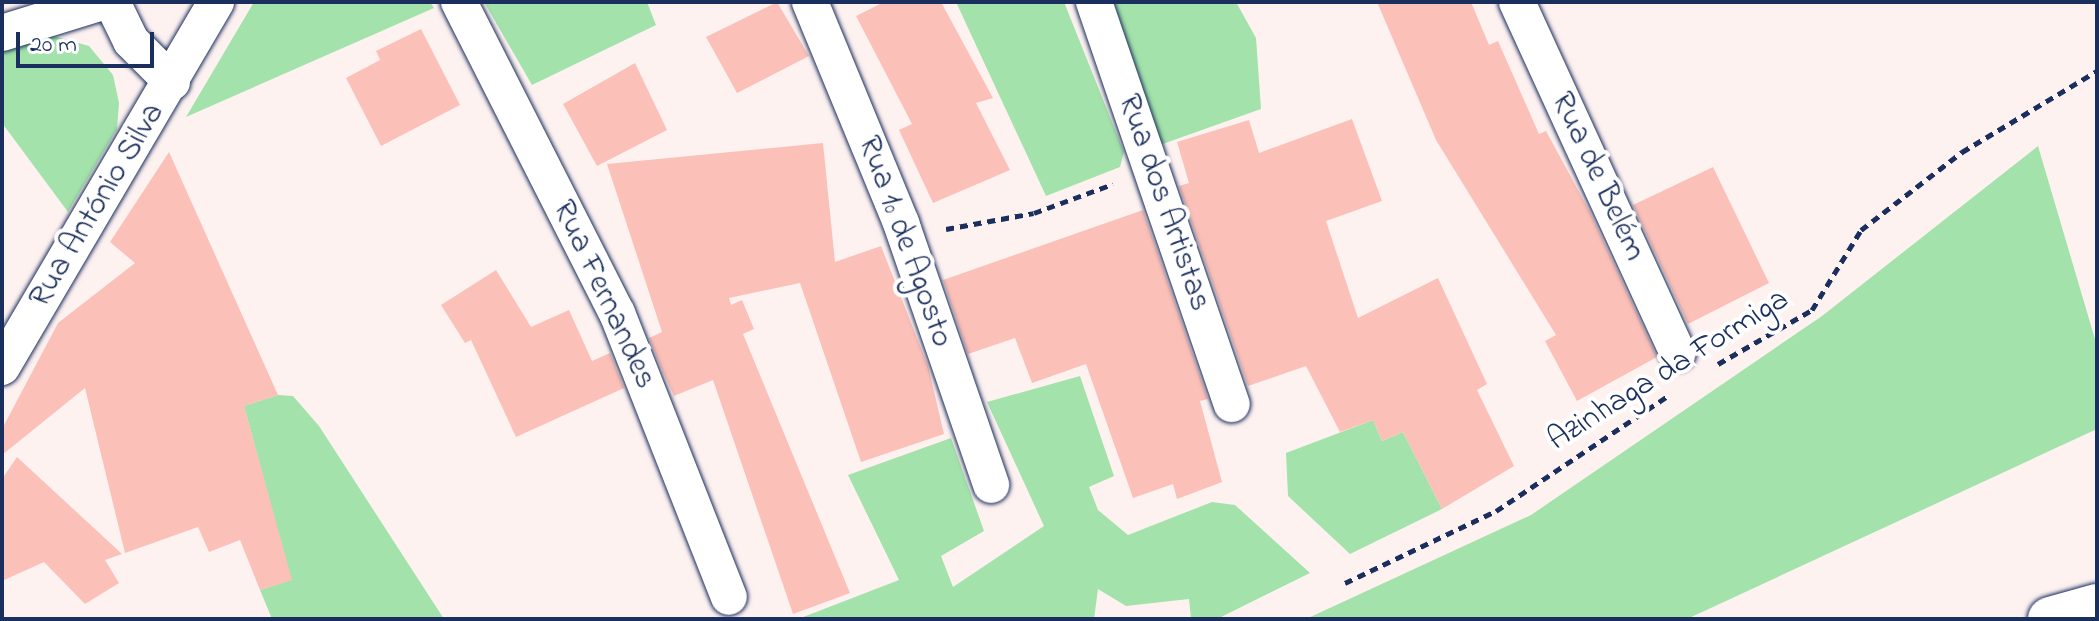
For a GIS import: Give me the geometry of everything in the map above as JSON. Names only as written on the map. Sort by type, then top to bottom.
[{"type":"highway","points":[[2050,619],[2097,606]]},
{"type":"street","points":[[2,33],[102,2]]},
{"type":"street","points":[[112,2],[131,41],[172,82]]},
{"type":"street","name":"Rua António Silva","points":[[2,367],[172,82],[216,2]]},
{"type":"street","name":"Rua Fernandes","points":[[459,2],[617,313],[729,597]]},
{"type":"street","name":"Rua 1º de Agosto","points":[[810,2],[906,236],[991,485]]},
{"type":"street","name":"Rua dos Artistas","points":[[1094,2],[1232,404]]},
{"type":"street","name":"Rua de Belém","points":[[1517,2],[1690,363]]},
{"type":"path","name":"Azinhaga da Formiga","points":[[1690,363],[1812,310],[1861,230],[1949,162],[2097,71]]},
{"type":"path","points":[[906,236],[1034,213],[1151,170]]},
{"type":"path","name":"Azinhaga da Formiga","points":[[1345,583],[1496,511],[1677,389]]},
{"type":"green space","points":[[254,2],[430,2],[434,8],[186,117]]},
{"type":"green space","points":[[484,2],[647,2],[656,25],[532,85]]},
{"type":"green space","points":[[956,2],[1064,2],[1124,152],[1120,167],[1046,196]]},
{"type":"green space","points":[[1114,2],[1236,2],[1256,38],[1261,109],[1157,146]]},
{"type":"green space","points":[[43,33],[89,46],[113,75],[119,103],[117,129],[68,212],[2,123],[2,49]]},
{"type":"green space","points":[[2038,146],[2097,346],[2097,429],[1687,619],[1306,619],[1531,515],[1822,316]]},
{"type":"green space","points":[[1080,376],[1114,476],[1089,487],[1098,510],[1128,535],[1212,502],[1235,505],[1310,573],[1217,619],[1191,619],[1189,599],[1126,606],[1098,589],[1094,619],[798,619],[899,580],[848,475],[951,438],[984,531],[941,556],[953,587],[1044,526],[987,402]]},
{"type":"green space","points":[[278,395],[293,396],[319,426],[444,619],[272,619],[260,590],[291,580],[244,406]]},
{"type":"green space","points":[[1373,420],[1382,441],[1403,432],[1442,509],[1350,554],[1288,496],[1286,453]]},
{"type":"building","points":[[777,2],[809,56],[737,93],[706,37]]},
{"type":"building","points":[[884,2],[941,2],[993,98],[976,103],[1010,170],[933,203],[899,130],[912,124],[856,16]]},
{"type":"building","points":[[1377,2],[1471,2],[1489,45],[1498,41],[1539,134],[1546,131],[1590,212],[1657,357],[1577,401],[1545,341],[1556,335],[1436,140]]},
{"type":"building","points":[[421,29],[460,105],[381,146],[346,78],[380,60],[376,51]]},
{"type":"building","points":[[635,63],[667,130],[597,166],[563,104]]},
{"type":"building","points":[[1352,119],[1382,201],[1326,221],[1358,318],[1438,278],[1487,384],[1477,390],[1514,466],[1442,509],[1403,432],[1382,441],[1373,420],[1340,432],[1306,366],[1248,386],[1179,186],[1189,183],[1177,142],[1249,120],[1259,153]]},
{"type":"building","points":[[823,143],[835,262],[881,246],[928,366],[944,434],[861,462],[800,283],[729,298],[731,305],[742,300],[754,329],[743,334],[850,593],[793,614],[713,380],[674,396],[662,370],[649,338],[662,332],[607,164]]},
{"type":"building","points":[[169,152],[278,395],[244,406],[292,580],[260,590],[240,540],[209,552],[198,527],[125,553],[85,388],[2,455],[2,429],[58,323],[135,263],[110,242]]},
{"type":"building","points":[[1713,167],[1769,283],[1688,324],[1633,205]]},
{"type":"building","points":[[1143,210],[1208,399],[1200,401],[1222,482],[1177,499],[1173,484],[1133,498],[1086,364],[1032,383],[1015,338],[968,354],[943,280]]},
{"type":"building","points":[[496,270],[531,327],[569,310],[592,361],[610,353],[624,388],[516,437],[471,340],[465,343],[441,305]]},
{"type":"building","points":[[17,457],[122,554],[105,560],[119,583],[85,604],[44,562],[2,581],[2,479]]}]
